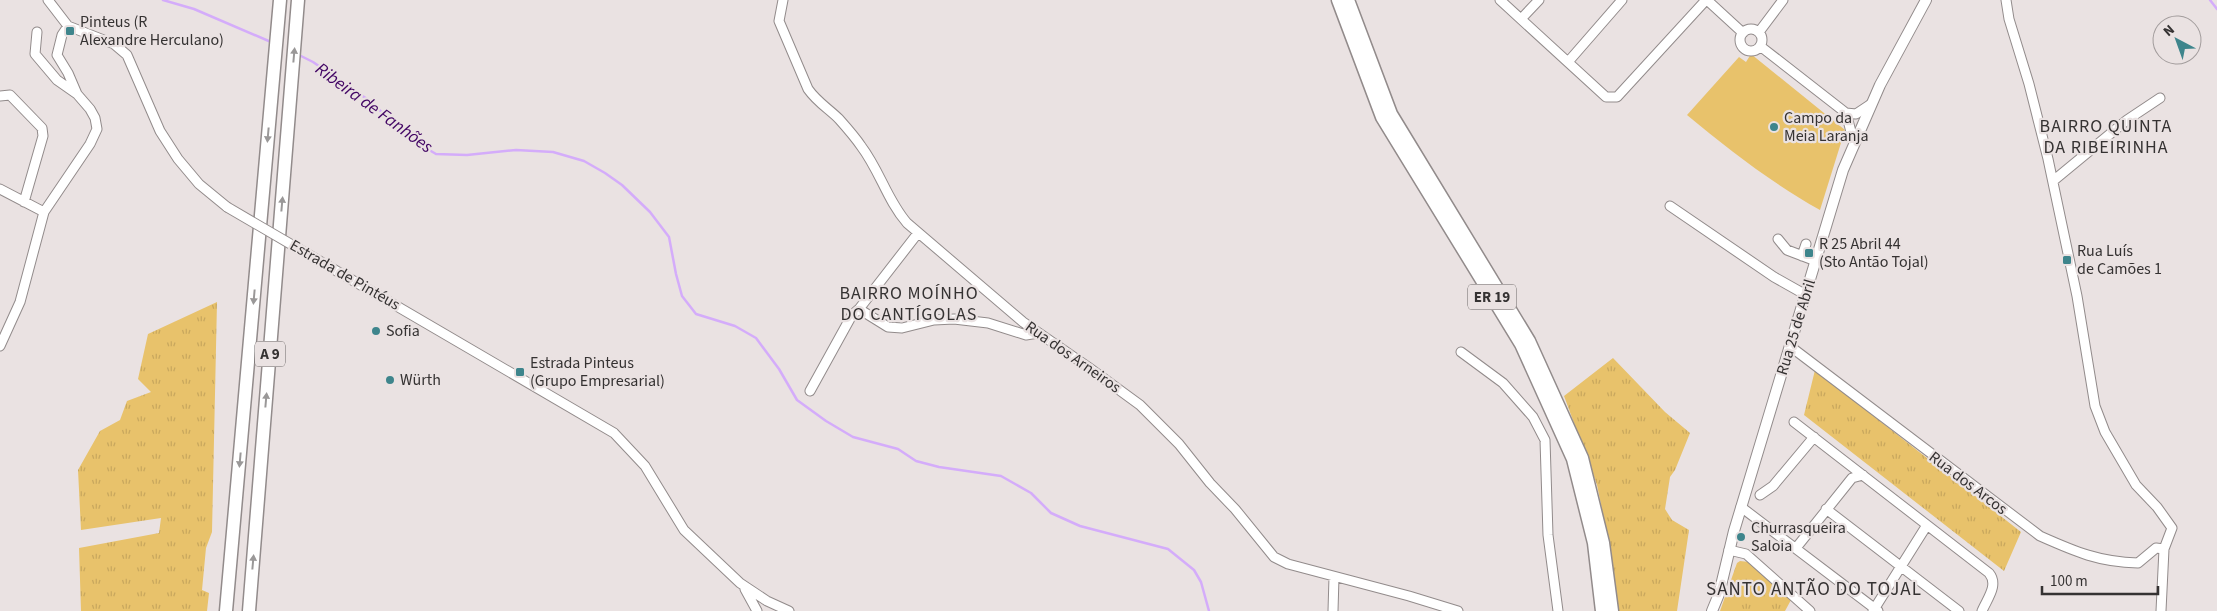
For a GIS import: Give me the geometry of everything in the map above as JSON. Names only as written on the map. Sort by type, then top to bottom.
[{"type":"highway","name":"ER 19","points":[[1338,0],[1382,117],[1521,344],[1573,459],[1594,543],[1602,611]]},
{"type":"highway","name":"ER 19","points":[[1348,0],[1391,114],[1530,341],[1582,458],[1603,543],[1612,611]]},
{"type":"highway","name":"A 9","points":[[226,611],[279,1]]},
{"type":"highway","name":"A 9","points":[[249,611],[298,6]]},
{"type":"main road","name":"Rua 25 de Abril","points":[[1712,611],[1719,594],[1741,507],[1791,347],[1843,170],[1871,104],[1926,0]]},
{"type":"street","points":[[48,0],[68,26],[62,35],[57,55],[68,73],[77,94]]},
{"type":"street","name":"Rua dos Arneiros","points":[[783,0],[779,21],[808,89],[814,98],[838,118],[861,146],[876,168],[893,207],[907,223],[1038,333],[1088,366],[1140,405],[1180,444],[1210,483],[1235,509],[1274,557],[1288,564],[1458,611]]},
{"type":"street","points":[[1500,0],[1606,97],[1617,97],[1706,0],[1743,33]]},
{"type":"street","points":[[1521,19],[1539,0]]},
{"type":"street","points":[[1568,62],[1622,0]]},
{"type":"street","points":[[1759,32],[1784,0]]},
{"type":"street","points":[[2006,0],[2009,19],[2029,84],[2053,181],[2078,296],[2094,406],[2105,432],[2136,485],[2157,507],[2172,528],[2164,549],[2162,611]]},
{"type":"street","name":"Estrada de Pintéus","points":[[68,26],[114,44],[127,55],[160,131],[178,159],[200,184],[227,207],[614,433],[645,466],[684,530],[740,583],[777,609],[789,611]]},
{"type":"street","points":[[1751,29],[1759,32],[1762,39],[1760,46],[1753,51],[1745,49],[1740,43],[1743,33],[1751,29]]},
{"type":"street","points":[[0,346],[3,333],[20,302],[44,212],[90,144],[97,129],[95,118],[90,109],[77,94],[57,80],[35,54],[37,32]]},
{"type":"street","points":[[1760,46],[1861,125]]},
{"type":"street","points":[[0,96],[10,94],[42,128],[42,136],[24,202]]},
{"type":"street","points":[[2053,181],[2127,120],[2160,98]]},
{"type":"street","points":[[1850,115],[1871,104]]},
{"type":"street","points":[[1850,115],[1854,143]]},
{"type":"street","points":[[0,189],[44,212]]},
{"type":"street","points":[[1670,206],[1774,277],[1806,295]]},
{"type":"street","points":[[810,391],[852,316],[918,233]]},
{"type":"street","points":[[1778,239],[1787,250],[1816,261]]},
{"type":"street","points":[[1802,256],[1806,244]]},
{"type":"street","points":[[859,309],[888,327],[902,328],[934,320],[954,319],[988,323],[1026,335],[1038,333]]},
{"type":"street","name":"Rua dos Arcos","points":[[1791,347],[2040,536],[2077,552],[2111,562],[2138,564],[2156,548],[2164,549]]},
{"type":"street","points":[[1461,352],[1503,383],[1533,417],[1545,440],[1548,535],[1558,611]]},
{"type":"street","points":[[1794,422],[1992,576],[1994,586],[1982,611]]},
{"type":"street","points":[[1760,495],[1773,486],[1814,438]]},
{"type":"street","points":[[1796,548],[1852,478],[1863,475]]},
{"type":"street","points":[[1741,507],[1875,610],[1928,525]]},
{"type":"street","points":[[1826,510],[1959,611]]},
{"type":"street","points":[[1729,550],[1746,554],[1810,611]]},
{"type":"street","points":[[1333,611],[1334,577]]},
{"type":"street","points":[[740,583],[757,611]]},
{"type":"green space","points":[[1751,54],[1845,130],[1820,210],[1751,166],[1687,115],[1739,57],[1746,62]]},
{"type":"green space","points":[[217,302],[212,532],[206,548],[202,590],[209,593],[207,611],[81,611],[79,548],[159,533],[161,518],[81,530],[78,470],[100,431],[120,420],[127,401],[151,392],[138,379],[148,334]]},
{"type":"green space","points":[[1613,358],[1665,412],[1690,433],[1675,470],[1670,477],[1665,509],[1672,520],[1689,530],[1677,611],[1616,611],[1611,554],[1597,485],[1564,396]]},
{"type":"green space","points":[[1815,370],[2021,532],[2004,571],[1804,415]]},
{"type":"green space","points":[[1740,561],[1749,562],[1791,600],[1785,611],[1720,611],[1737,563]]},
{"type":"waterway","name":"Ribeira de Fanhões","points":[[163,0],[194,9],[271,42]]},
{"type":"waterway","points":[[2210,0],[2217,9]]},
{"type":"waterway","name":"Ribeira de Fanhões","points":[[297,54],[313,62],[367,99],[414,141],[436,154],[467,155],[516,150],[553,152],[584,161],[605,173],[622,185],[650,212],[669,237],[682,296],[696,314],[735,326],[756,338],[779,369],[797,400],[826,421],[853,437],[898,449],[916,461],[939,467],[1001,476],[1031,493],[1051,513],[1080,526],[1168,549],[1194,570],[1201,582],[1209,611]]},
{"type":"place","name":"Pinteus (R Alexandre Herculano)","points":[[70,31]]},
{"type":"place","name":"Campo da Meia Laranja","points":[[1774,127]]},
{"type":"place","name":"R 25 Abril 44 (Sto Antão Tojal)","points":[[1809,253]]},
{"type":"place","name":"Rua Luís de Camões 1","points":[[2067,260]]},
{"type":"place","name":"Sofia","points":[[376,331]]},
{"type":"place","name":"Estrada Pinteus (Grupo Empresarial)","points":[[520,372]]},
{"type":"place","name":"Würth","points":[[390,380]]},
{"type":"place","name":"Churrasqueira Saloia","points":[[1741,537]]},
{"type":"district","name":"BAIRRO QUINTA DA RIBEIRINHA","points":[[2106,136]]},
{"type":"district","name":"BAIRRO MOÍNHO DO CANTÍGOLAS","points":[[909,303]]},
{"type":"district","name":"SANTO ANTÃO DO TOJAL","points":[[1814,589]]}]
